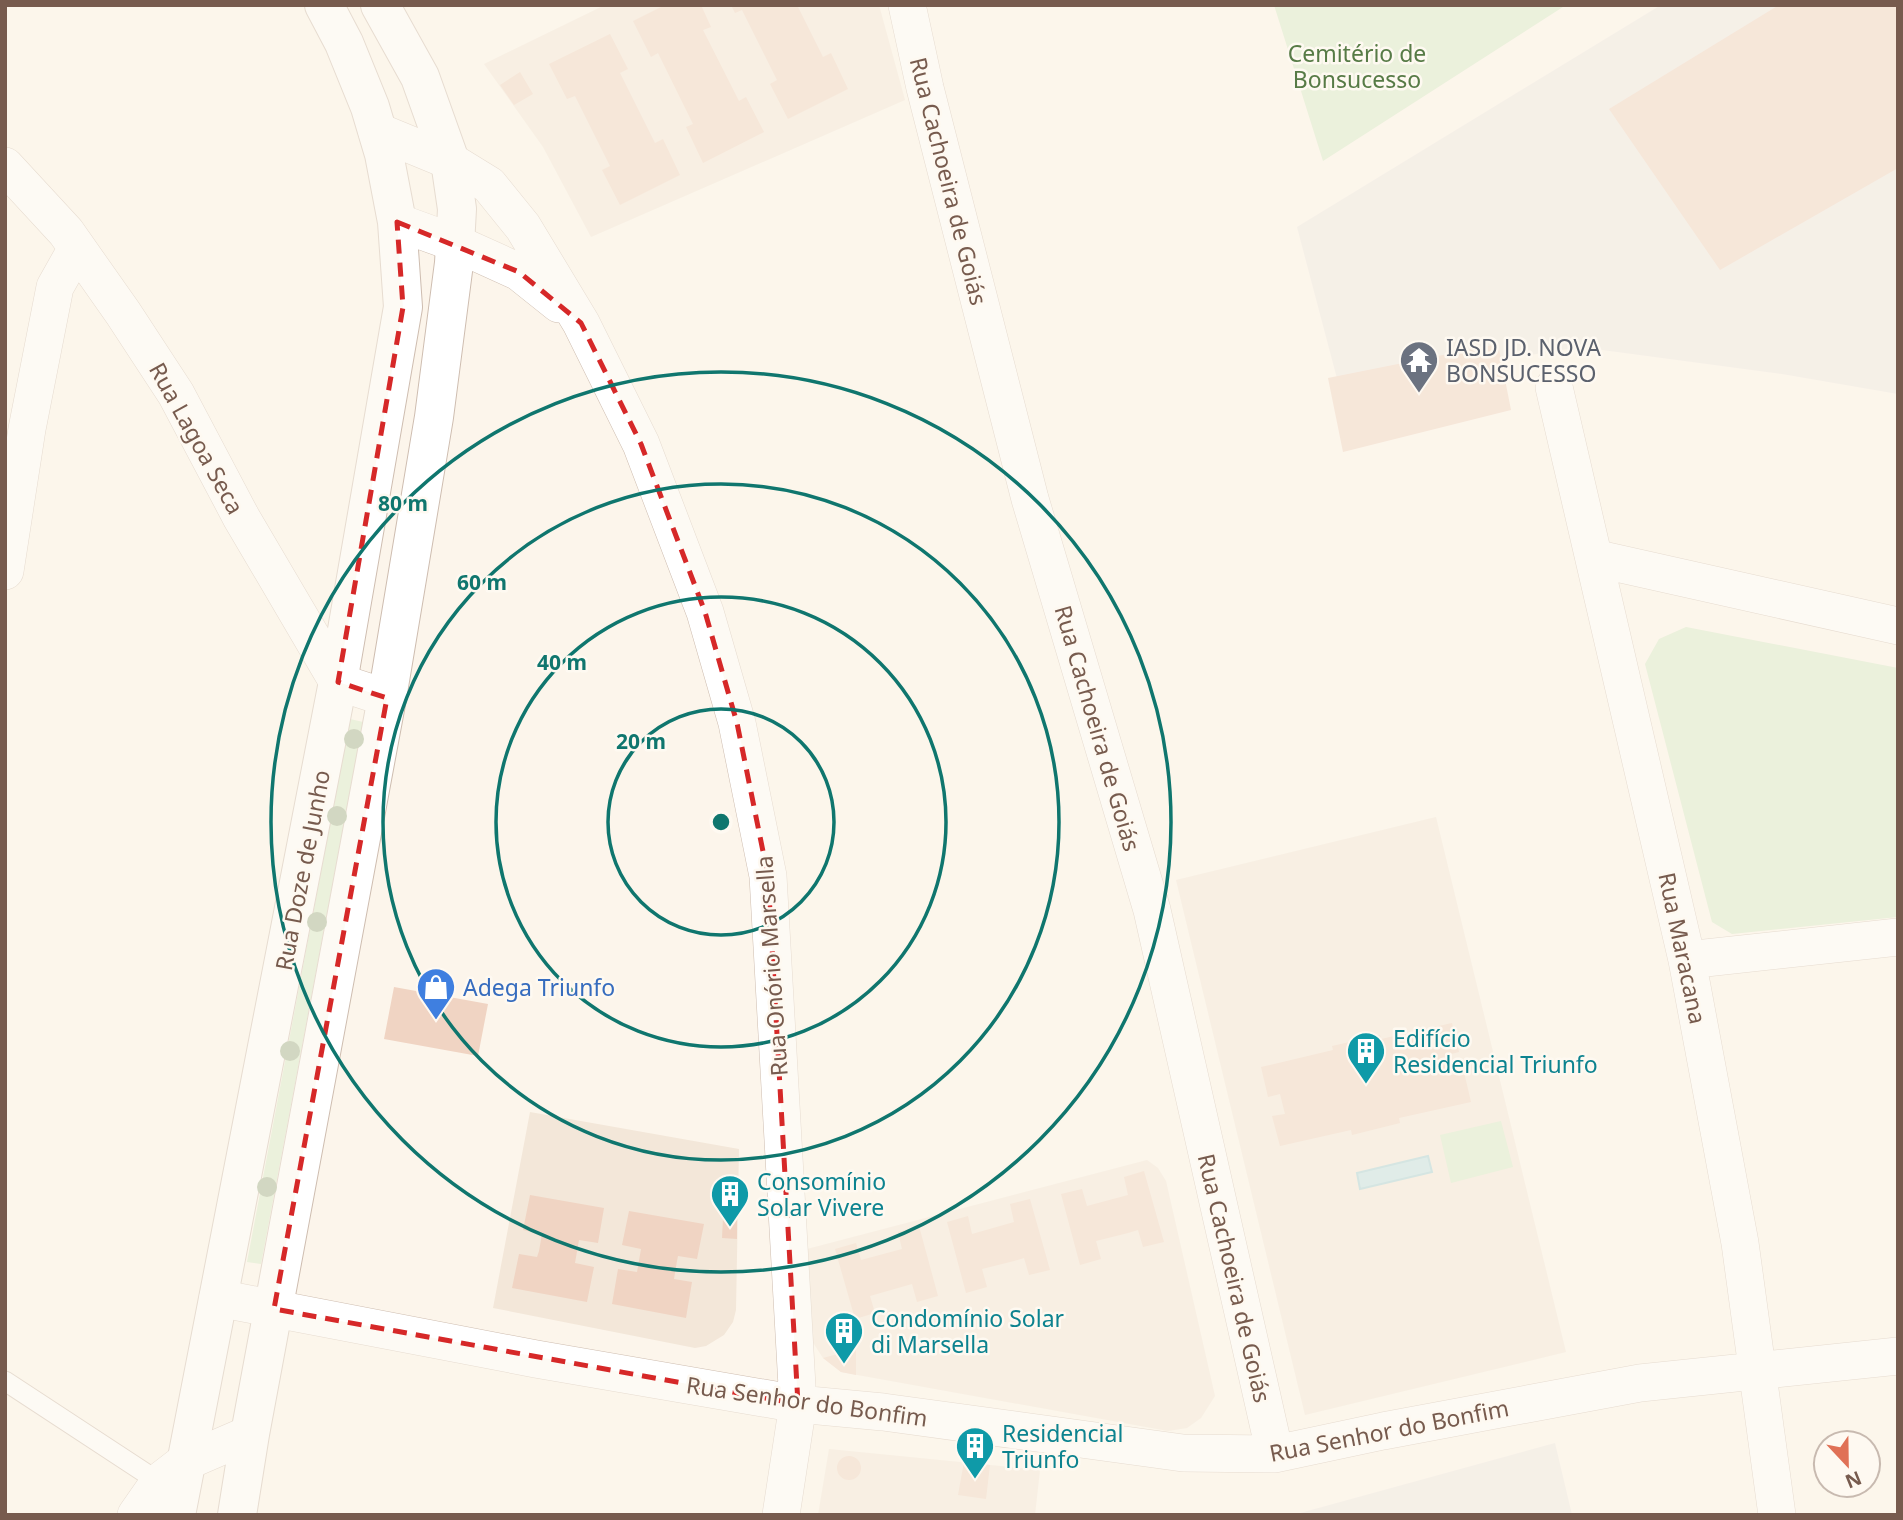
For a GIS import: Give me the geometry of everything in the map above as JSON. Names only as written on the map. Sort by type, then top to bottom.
[{"type":"street","name":"Rua Doze de Junho","points":[[173,1486],[218,1298],[338,682],[403,307],[397,222],[384,154],[344,43],[324,5]]},
{"type":"street","points":[[237,1515],[387,698],[434,417],[455,243],[457,209],[450,161],[420,77],[380,5]]},
{"type":"street","name":"Rua Cachoeira de Goiás","points":[[907,5],[928,101],[1030,499],[1152,910],[1275,1454]]},
{"type":"street","name":"Rua Onório Marsella","points":[[377,131],[450,161],[489,186],[523,227],[581,323],[641,444],[705,612],[737,723],[768,876],[798,1404],[781,1515]]},
{"type":"street","name":"Rua Lagoa Seca","points":[[5,166],[66,232],[176,394],[241,517],[338,682]]},
{"type":"street","points":[[397,222],[455,243],[519,272],[581,323]]},
{"type":"street","points":[[5,570],[27,429],[55,287],[77,248]]},
{"type":"street","name":"Rua Maracana","points":[[1554,387],[1687,960],[1740,1244],[1777,1515]]},
{"type":"street","points":[[1594,558],[1898,626]]},
{"type":"street","points":[[338,682],[387,698]]},
{"type":"street","points":[[1687,960],[1898,937]]},
{"type":"street","name":"Rua Senhor do Bonfim","points":[[218,1298],[536,1359],[798,1404],[895,1414],[1183,1453],[1275,1454],[1640,1383],[1898,1356]]},
{"type":"street","points":[[136,1515],[173,1486],[250,1434]]},
{"type":"lane","points":[[5,1381],[173,1486]]},
{"type":"highlighted area","points":[[397,222],[519,272],[581,323],[641,444],[705,612],[737,723],[768,876],[798,1404],[274,1309],[387,698],[338,682],[403,307]]},
{"type":"shaded area","points":[[605,5],[879,5],[905,100],[591,237],[543,147],[484,64]]},
{"type":"shaded area","points":[[1661,5],[1898,5],[1898,394],[1782,374],[1580,347],[1339,386],[1297,227]]},
{"type":"shaded area","points":[[1436,817],[1566,1352],[1305,1415],[1176,880]]},
{"type":"shaded area","points":[[530,1112],[739,1149],[736,1310],[733,1322],[724,1335],[706,1346],[695,1348],[493,1308]]},
{"type":"shaded area","points":[[1147,1160],[1158,1168],[1166,1181],[1215,1396],[1201,1418],[1187,1428],[1168,1431],[841,1372],[823,1358],[810,1338],[807,1249]]},
{"type":"shaded area","points":[[1555,1443],[1572,1515],[1293,1515]]},
{"type":"shaded area","points":[[829,1449],[1040,1470],[1035,1515],[818,1515]]},
{"type":"green space","name":"Cemitério de Bonsucesso","points":[[1274,5],[1566,5],[1323,161]]},
{"type":"green space","points":[[1686,627],[1898,668],[1898,917],[1732,934],[1712,922],[1645,664],[1659,639]]},
{"type":"green space","points":[[350,719],[363,722],[261,1264],[247,1262]]},
{"type":"green space","points":[[1501,1121],[1513,1167],[1451,1183],[1440,1135]]},
{"type":"water","points":[[1428,1156],[1432,1172],[1360,1189],[1357,1173]]},
{"type":"building","points":[[665,5],[701,5],[711,27],[703,30],[739,101],[746,97],[764,132],[703,163],[686,127],[693,124],[658,53],[651,57],[633,21]]},
{"type":"building","points":[[731,5],[797,5],[823,57],[831,53],[848,89],[788,119],[770,84],[777,80],[742,10],[735,13]]},
{"type":"building","points":[[1779,5],[1898,5],[1898,168],[1720,270],[1609,109]]},
{"type":"building","points":[[610,34],[628,69],[620,73],[655,143],[663,139],[680,175],[620,205],[602,170],[610,166],[575,96],[567,99],[549,64]]},
{"type":"building","points":[[520,72],[533,94],[514,105],[500,85]]},
{"type":"building","name":"IASD JD. NOVA BONSUCESSO","points":[[1498,344],[1511,410],[1343,452],[1328,378]]},
{"type":"building","name":"Adega Triunfo","points":[[394,987],[488,1004],[478,1056],[384,1039]]},
{"type":"building","name":"Edifício Residencial Triunfo","points":[[1452,1023],[1459,1052],[1447,1055],[1452,1075],[1464,1072],[1471,1102],[1399,1118],[1400,1123],[1352,1135],[1351,1130],[1280,1146],[1272,1116],[1285,1114],[1280,1094],[1268,1097],[1261,1067],[1333,1050],[1332,1046],[1380,1035],[1381,1039]]},
{"type":"building","points":[[1144,1171],[1164,1242],[1143,1247],[1138,1230],[1096,1241],[1101,1259],[1080,1265],[1061,1194],[1082,1189],[1087,1206],[1128,1195],[1124,1177]]},
{"type":"building","points":[[530,1195],[604,1208],[598,1243],[579,1240],[575,1263],[594,1267],[587,1302],[512,1288],[519,1254],[537,1257],[539,1251],[542,1234],[523,1230]]},
{"type":"building","points":[[1030,1199],[1050,1270],[1029,1275],[1024,1258],[982,1269],[987,1287],[966,1293],[947,1222],[968,1216],[972,1234],[1014,1222],[1010,1204]]},
{"type":"building","points":[[629,1211],[704,1224],[697,1259],[678,1256],[677,1261],[674,1279],[692,1282],[686,1318],[612,1304],[618,1269],[637,1272],[641,1249],[622,1245]]},
{"type":"building","name":"Consomínio Solar Vivere","points":[[723,1217],[737,1217],[737,1239],[722,1238]]},
{"type":"building","points":[[919,1226],[938,1296],[917,1302],[912,1284],[870,1296],[875,1313],[855,1319],[835,1249],[856,1243],[861,1260],[902,1249],[898,1232]]},
{"type":"building","name":"Condomínio Solar di Marsella","points":[[856,1349],[856,1375],[841,1372],[823,1358]]},
{"type":"building","points":[[849,1456],[858,1459],[861,1468],[858,1477],[849,1480],[840,1477],[837,1468],[840,1459]]},
{"type":"building","name":"Residencial Triunfo","points":[[964,1462],[990,1465],[986,1499],[958,1495]]},
{"type":"place","name":"IASD JD. NOVA BONSUCESSO","points":[[1419,394]]},
{"type":"place","name":"Adega Triunfo","points":[[436,1021]]},
{"type":"place","name":"Edifício Residencial Triunfo","points":[[1366,1085]]},
{"type":"place","name":"Consomínio Solar Vivere","points":[[730,1228]]},
{"type":"place","name":"Condomínio Solar di Marsella","points":[[844,1365]]},
{"type":"place","name":"Residencial Triunfo","points":[[975,1480]]}]
